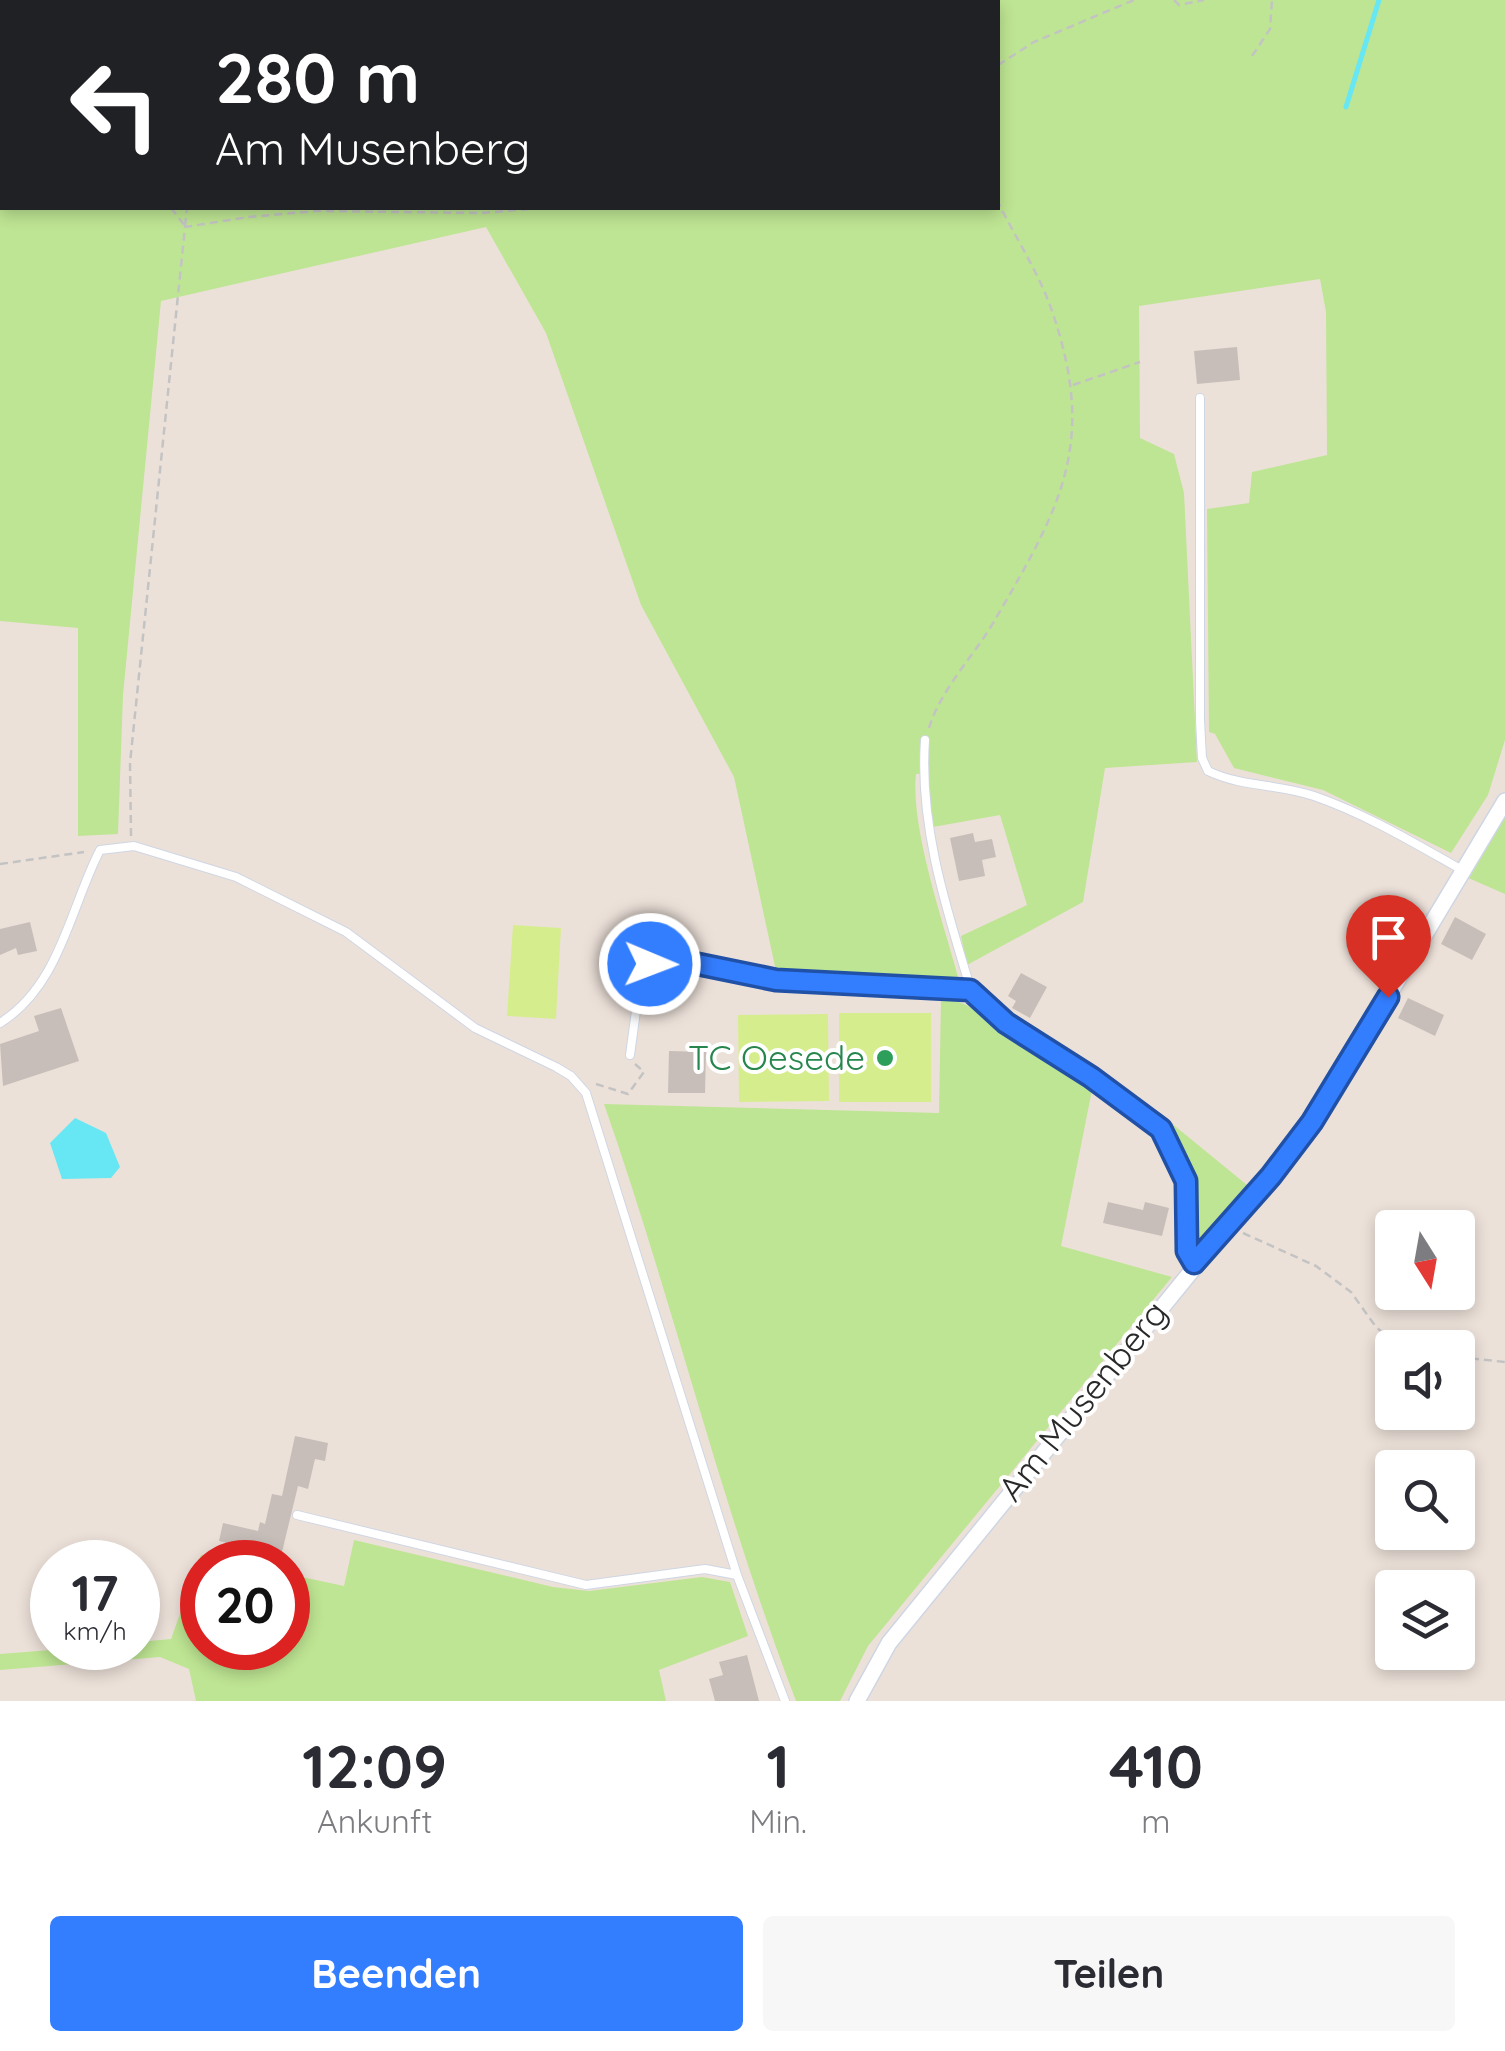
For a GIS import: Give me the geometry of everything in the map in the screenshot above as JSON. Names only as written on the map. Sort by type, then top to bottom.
[{"type":"street","name":"Am Musenberg","points":[[857,1701],[888,1642],[1312,1122],[1505,801]]},
{"type":"lane","points":[[1200,398],[1200,720],[1202,758],[1208,771],[1226,780],[1282,786],[1316,796],[1391,830],[1464,871]]},
{"type":"lane","points":[[925,740],[927,828],[970,990],[1006,1023],[1091,1077],[1161,1129],[1186,1181],[1187,1251],[1194,1263]]},
{"type":"lane","points":[[0,1023],[49,974],[100,850],[134,846],[236,876],[346,932],[475,1028],[571,1076],[586,1093],[736,1574],[784,1701]]},
{"type":"lane","points":[[630,1055],[639,990],[650,964],[698,964],[776,980],[970,990]]},
{"type":"lane","points":[[297,1515],[586,1585],[705,1569],[736,1574]]},
{"type":"path","points":[[1000,64],[1034,42],[1134,0]]},
{"type":"path","points":[[1174,0],[1179,5],[1204,0]]},
{"type":"path","points":[[1252,56],[1270,29],[1272,0]]},
{"type":"path","points":[[925,740],[935,709],[992,626],[1032,557],[1060,495],[1073,443],[1072,385],[1051,308],[1000,206]]},
{"type":"path","points":[[172,210],[185,227]]},
{"type":"path","points":[[134,846],[129,827],[130,763],[187,210]]},
{"type":"path","points":[[185,227],[316,211],[482,214],[521,210]]},
{"type":"path","points":[[1072,385],[1140,362]]},
{"type":"path","points":[[0,864],[100,850]]},
{"type":"path","points":[[571,1076],[628,1094],[644,1072],[630,1060],[630,1055]]},
{"type":"path","points":[[1228,1226],[1316,1266],[1351,1292],[1380,1330]]},
{"type":"path","points":[[1475,1359],[1505,1362]]},
{"type":"green space","points":[[1000,0],[1505,0],[1505,740],[1488,795],[1451,853],[1323,790],[1234,768],[1215,734],[1209,732],[1207,509],[1249,503],[1252,472],[1327,455],[1326,312],[1320,279],[1139,306],[1140,438],[1174,454],[1184,493],[1197,762],[1105,768],[1083,902],[967,965],[961,936],[1027,905],[1000,815],[933,827],[927,773],[916,774],[923,850],[960,984],[776,971],[734,777],[641,605],[546,333],[486,227],[161,301],[123,695],[118,834],[78,836],[78,628],[0,621],[0,210],[1000,210]]},
{"type":"green space","points":[[1505,812],[1505,894],[1466,877]]},
{"type":"green space","points":[[513,925],[561,928],[556,1019],[507,1016]]},
{"type":"green space","points":[[941,998],[972,1008],[1025,1048],[1093,1085],[1061,1246],[1172,1277],[868,1646],[840,1701],[796,1701],[744,1553],[604,1104],[939,1113]]},
{"type":"green space","name":"TC Oesede","points":[[839,1013],[931,1013],[931,1102],[839,1102]]},
{"type":"green space","points":[[828,1014],[829,1101],[739,1102],[738,1015]]},
{"type":"green space","points":[[1170,1122],[1247,1185],[1194,1245],[1191,1170],[1163,1124]]},
{"type":"green space","points":[[354,1540],[553,1587],[589,1591],[702,1577],[730,1582],[748,1636],[659,1670],[666,1701],[196,1701],[189,1670],[310,1670],[310,1579],[344,1586]]},
{"type":"green space","points":[[180,1614],[180,1665],[160,1657],[160,1640],[171,1639]]},
{"type":"green space","points":[[30,1652],[30,1668],[0,1670],[0,1654]]},
{"type":"water","points":[[75,1118],[106,1133],[120,1167],[111,1178],[62,1179],[50,1143]]},
{"type":"building","points":[[1237,347],[1240,380],[1197,384],[1194,351]]},
{"type":"building","points":[[973,833],[975,842],[992,839],[996,857],[982,860],[985,876],[959,881],[950,838]]},
{"type":"building","points":[[1455,917],[1486,934],[1472,960],[1441,944]]},
{"type":"building","points":[[30,922],[37,951],[18,955],[16,948],[0,955],[0,929]]},
{"type":"building","points":[[1021,973],[1047,987],[1030,1018],[1012,1008],[1016,1001],[1008,996]]},
{"type":"building","points":[[1408,998],[1444,1015],[1435,1036],[1398,1018]]},
{"type":"building","points":[[61,1008],[79,1061],[3,1086],[0,1044],[39,1031],[34,1016]]},
{"type":"building","points":[[669,1051],[706,1052],[705,1093],[668,1093]]},
{"type":"building","points":[[1108,1202],[1143,1210],[1145,1202],[1169,1208],[1162,1236],[1103,1223]]},
{"type":"building","points":[[295,1436],[328,1443],[325,1461],[315,1459],[308,1489],[298,1486],[285,1540],[219,1540],[223,1523],[258,1531],[260,1522],[265,1524],[272,1494],[282,1496]]},
{"type":"building","points":[[747,1655],[759,1701],[715,1701],[709,1679],[723,1675],[719,1662]]},
{"type":"waterway","points":[[1346,107],[1379,0]]},
{"type":"place","name":"TC Oesede","points":[[885,1058]]},
{"type":"route","points":[[650,964],[698,964],[776,980],[970,990],[1006,1023],[1091,1077],[1161,1129],[1186,1181],[1187,1251],[1194,1263],[1271,1176],[1312,1122],[1388,997]]}]
